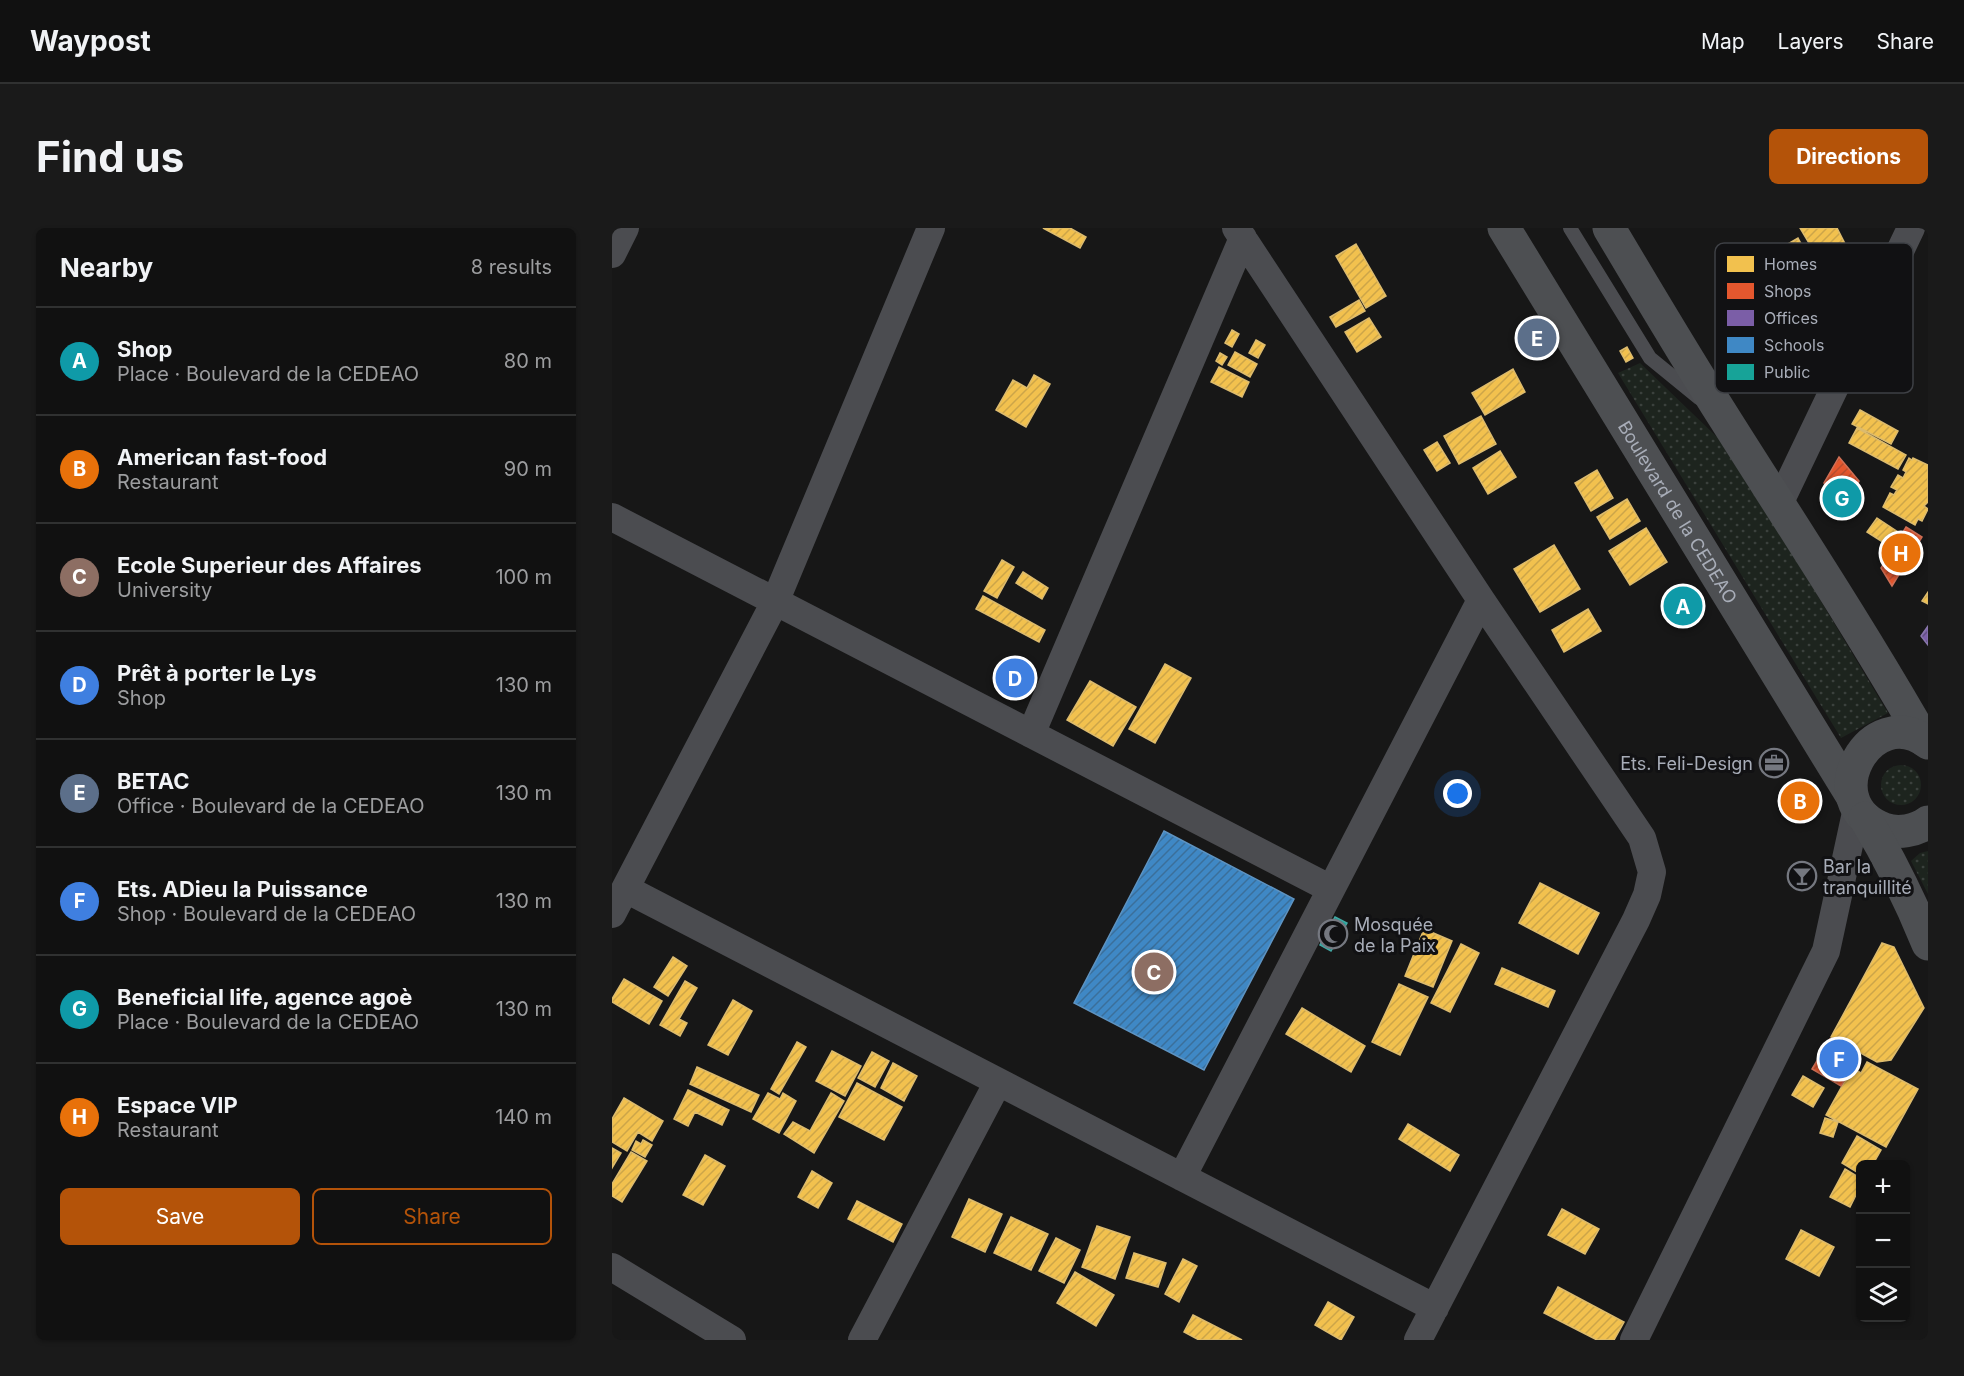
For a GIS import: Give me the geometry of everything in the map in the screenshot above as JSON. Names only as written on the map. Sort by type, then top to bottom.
[{"type":"main road","name":"Boulevard de la CEDEAO","points":[[1504,228],[1889,857],[1904,886],[1928,944]]},
{"type":"main road","points":[[1609,228],[1724,418],[1780,502],[1926,741]]},
{"type":"main road","points":[[1926,741],[1912,735],[1886,735],[1865,748],[1852,770],[1858,807],[1875,826],[1900,832],[1913,830],[1928,822]]},
{"type":"street","points":[[612,254],[625,228]]},
{"type":"street","points":[[612,914],[775,602],[931,228]]},
{"type":"street","points":[[1904,243],[1911,228]]},
{"type":"street","points":[[1030,734],[1239,233]]},
{"type":"street","points":[[1239,233],[1481,600],[1642,838],[1652,872],[1647,895],[1636,920],[1418,1340]]},
{"type":"street","points":[[1780,502],[1832,393]]},
{"type":"street","points":[[612,517],[1331,890]]},
{"type":"street","points":[[1182,1177],[1481,600]]},
{"type":"street","points":[[1634,1340],[1826,951],[1858,807]]},
{"type":"street","points":[[626,889],[1435,1308]]},
{"type":"street","points":[[862,1340],[998,1082]]},
{"type":"street","points":[[612,1267],[732,1340]]},
{"type":"lane","points":[[1570,228],[1650,358],[1724,418]]},
{"type":"shaded area","points":[[1640,363],[1717,437],[1795,558],[1888,713],[1841,738],[1618,373]]},
{"type":"shaded area","points":[[1901,765],[1909,766],[1915,771],[1920,777],[1920,793],[1915,799],[1909,804],[1901,805],[1893,804],[1887,799],[1882,793],[1881,785],[1882,777],[1887,771],[1893,766]]},
{"type":"shaded area","points":[[1928,851],[1928,894],[1911,861],[1920,853]]},
{"type":"building: Homes","points":[[1043,228],[1070,228],[1086,237],[1080,248]]},
{"type":"building: Homes","points":[[1800,228],[1837,228],[1845,243],[1809,243]]},
{"type":"building: Homes","points":[[1798,238],[1801,243],[1789,243]]},
{"type":"building: Homes","points":[[1356,244],[1386,296],[1366,308],[1336,256]]},
{"type":"building: Homes","points":[[1359,300],[1365,311],[1336,327],[1330,317]]},
{"type":"building: Homes","points":[[1369,318],[1381,337],[1357,352],[1345,332]]},
{"type":"building: Homes","points":[[1232,330],[1239,334],[1232,347],[1225,343]]},
{"type":"building: Homes","points":[[1256,340],[1265,345],[1258,358],[1249,353]]},
{"type":"building: Homes","points":[[1627,347],[1633,358],[1626,362],[1620,351]]},
{"type":"building: Homes","points":[[1235,352],[1257,364],[1250,377],[1228,365]]},
{"type":"building: Homes","points":[[1220,353],[1227,357],[1222,365],[1216,361]]},
{"type":"building: Homes","points":[[1219,367],[1249,382],[1242,397],[1211,382]]},
{"type":"building: Homes","points":[[1513,369],[1525,392],[1485,415],[1472,393]]},
{"type":"building: Homes","points":[[1034,375],[1050,384],[1026,427],[996,410],[1013,380],[1027,388]]},
{"type":"building: Homes","points":[[1860,410],[1898,431],[1891,444],[1852,424]]},
{"type":"building: Homes","points":[[1481,416],[1496,444],[1459,464],[1444,436]]},
{"type":"building: Homes","points":[[1857,428],[1906,455],[1898,469],[1849,443]]},
{"type":"building: Homes","points":[[1437,442],[1450,463],[1437,471],[1424,450]]},
{"type":"building: Homes","points":[[1500,451],[1516,477],[1488,494],[1473,468]]},
{"type":"building: Homes","points":[[1909,458],[1928,465],[1928,502],[1924,506],[1928,509],[1922,521],[1918,519],[1915,525],[1883,507],[1890,493],[1894,495],[1897,490],[1891,487],[1898,475],[1903,478],[1906,472],[1903,470]]},
{"type":"building: Homes","points":[[1597,470],[1613,498],[1591,511],[1575,483]]},
{"type":"building: Homes","points":[[1627,499],[1640,521],[1610,539],[1597,517]]},
{"type":"building: Homes","points":[[1877,518],[1901,534],[1892,548],[1867,532]]},
{"type":"building: Homes","points":[[1646,528],[1667,562],[1630,585],[1609,551]]},
{"type":"building: Homes","points":[[1554,545],[1580,589],[1540,612],[1514,569]]},
{"type":"building: Homes","points":[[1002,560],[1014,567],[997,598],[984,591]]},
{"type":"building: Homes","points":[[1023,572],[1048,588],[1042,599],[1016,583]]},
{"type":"building: Homes","points":[[1928,592],[1928,604],[1922,601]]},
{"type":"building: Homes","points":[[983,596],[1045,630],[1039,642],[976,609]]},
{"type":"building: Homes","points":[[1588,609],[1601,631],[1564,652],[1552,630]]},
{"type":"building: Homes","points":[[1165,664],[1191,678],[1155,743],[1129,729]]},
{"type":"building: Homes","points":[[1090,681],[1136,707],[1113,746],[1067,720]]},
{"type":"building: Homes","points":[[1540,883],[1599,913],[1578,954],[1519,923]]},
{"type":"building: Homes","points":[[1424,929],[1452,941],[1433,987],[1405,976]]},
{"type":"building: Homes","points":[[1882,943],[1894,947],[1924,1008],[1891,1060],[1877,1062],[1831,1037]]},
{"type":"building: Homes","points":[[1461,944],[1479,953],[1450,1012],[1431,1003]]},
{"type":"building: Homes","points":[[673,957],[687,966],[668,996],[654,987]]},
{"type":"building: Homes","points":[[1502,968],[1555,991],[1548,1007],[1495,984]]},
{"type":"building: Homes","points":[[624,979],[662,1001],[649,1024],[612,1002]]},
{"type":"building: Homes","points":[[685,981],[697,988],[679,1019],[687,1023],[680,1036],[660,1025]]},
{"type":"building: Homes","points":[[1399,984],[1428,997],[1400,1055],[1372,1042]]},
{"type":"building: Homes","points":[[733,1000],[752,1011],[728,1055],[708,1045]]},
{"type":"building: Homes","points":[[1302,1008],[1365,1046],[1351,1072],[1286,1034]]},
{"type":"building: Homes","points":[[797,1042],[806,1047],[779,1094],[771,1089]]},
{"type":"building: Homes","points":[[832,1051],[861,1066],[845,1096],[816,1081]]},
{"type":"building: Homes","points":[[872,1052],[889,1061],[875,1087],[858,1078]]},
{"type":"building: Homes","points":[[1867,1062],[1918,1089],[1886,1147],[1826,1115],[1852,1068],[1861,1073]]},
{"type":"building: Homes","points":[[893,1063],[917,1076],[904,1101],[881,1088]]},
{"type":"building: Homes","points":[[697,1067],[759,1095],[751,1112],[690,1084]]},
{"type":"building: Homes","points":[[1803,1076],[1824,1088],[1813,1107],[1792,1095]]},
{"type":"building: Homes","points":[[857,1083],[902,1107],[884,1140],[839,1117]]},
{"type":"building: Homes","points":[[688,1090],[729,1110],[722,1125],[695,1112],[688,1126],[674,1119]]},
{"type":"building: Homes","points":[[768,1093],[780,1099],[783,1093],[796,1101],[779,1133],[753,1119]]},
{"type":"building: Homes","points":[[831,1093],[844,1101],[814,1153],[784,1134],[793,1122],[810,1131]]},
{"type":"building: Homes","points":[[624,1098],[663,1121],[652,1141],[638,1132],[627,1151],[612,1142],[612,1119]]},
{"type":"building: Homes","points":[[1825,1118],[1838,1122],[1833,1137],[1820,1133]]},
{"type":"building: Homes","points":[[1408,1124],[1459,1155],[1450,1171],[1399,1139]]},
{"type":"building: Homes","points":[[1857,1136],[1881,1150],[1875,1160],[1856,1160],[1856,1172],[1842,1163]]},
{"type":"building: Homes","points":[[643,1140],[652,1145],[645,1157],[632,1150],[636,1141],[641,1144]]},
{"type":"building: Homes","points":[[612,1148],[621,1153],[612,1168]]},
{"type":"building: Homes","points":[[631,1152],[647,1161],[622,1202],[612,1196],[612,1184]]},
{"type":"building: Homes","points":[[705,1155],[725,1166],[703,1205],[683,1195]]},
{"type":"building: Homes","points":[[1845,1169],[1856,1176],[1856,1195],[1850,1207],[1830,1197]]},
{"type":"building: Homes","points":[[812,1171],[832,1183],[818,1208],[798,1197]]},
{"type":"building: Homes","points":[[969,1199],[1002,1214],[985,1252],[952,1237]]},
{"type":"building: Homes","points":[[857,1201],[902,1224],[893,1242],[848,1219]]},
{"type":"building: Homes","points":[[1562,1209],[1599,1229],[1585,1254],[1548,1235]]},
{"type":"building: Homes","points":[[1011,1217],[1048,1234],[1031,1270],[994,1253]]},
{"type":"building: Homes","points":[[1097,1226],[1130,1237],[1115,1279],[1082,1267]]},
{"type":"building: Homes","points":[[1801,1230],[1834,1247],[1819,1276],[1786,1259]]},
{"type":"building: Homes","points":[[1056,1238],[1080,1250],[1064,1283],[1039,1271]]},
{"type":"building: Homes","points":[[1134,1253],[1166,1263],[1158,1287],[1126,1278]]},
{"type":"building: Homes","points":[[1183,1259],[1197,1266],[1179,1302],[1165,1294]]},
{"type":"building: Homes","points":[[1075,1272],[1114,1295],[1096,1326],[1057,1303]]},
{"type":"building: Homes","points":[[1558,1287],[1624,1322],[1614,1340],[1597,1340],[1544,1313]]},
{"type":"building: Homes","points":[[1328,1302],[1354,1317],[1341,1340],[1315,1325]]},
{"type":"building: Homes","points":[[1193,1315],[1242,1340],[1199,1340],[1184,1332]]},
{"type":"building: Shops","points":[[1839,457],[1859,481],[1843,512],[1824,483]]},
{"type":"building: Shops","points":[[1906,527],[1922,537],[1892,586],[1881,568]]},
{"type":"building: Shops","points":[[1684,588],[1699,614],[1681,625],[1666,599]]},
{"type":"building: Shops","points":[[1830,1039],[1859,1056],[1841,1086],[1812,1069]]},
{"type":"building: Offices","points":[[1928,626],[1928,645],[1921,636]]},
{"type":"building: Schools","points":[[1164,831],[1294,899],[1204,1070],[1074,1003]]},
{"type":"building: Public","name":"Mosquée de la Paix","points":[[1335,917],[1347,923],[1331,951],[1320,945]]},
{"type":"place","name":"BETAC","points":[[1537,338]]},
{"type":"place","name":"Beneficial life, agence agoè","points":[[1842,498]]},
{"type":"place","name":"Espace VIP","points":[[1901,553]]},
{"type":"place","name":"Shop","points":[[1683,606]]},
{"type":"place","name":"Prêt à porter le Lys","points":[[1015,678]]},
{"type":"place","name":"Ets. Feli-Design","points":[[1774,763]]},
{"type":"place","name":"American fast-food","points":[[1800,801]]},
{"type":"place","name":"Bar la tranquillité","points":[[1802,876]]},
{"type":"place","name":"Mosquée de la Paix","points":[[1333,934]]},
{"type":"place","name":"Ecole Superieur des Affaires","points":[[1154,972]]},
{"type":"place","name":"Ets. ADieu la Puissance","points":[[1839,1059]]}]
